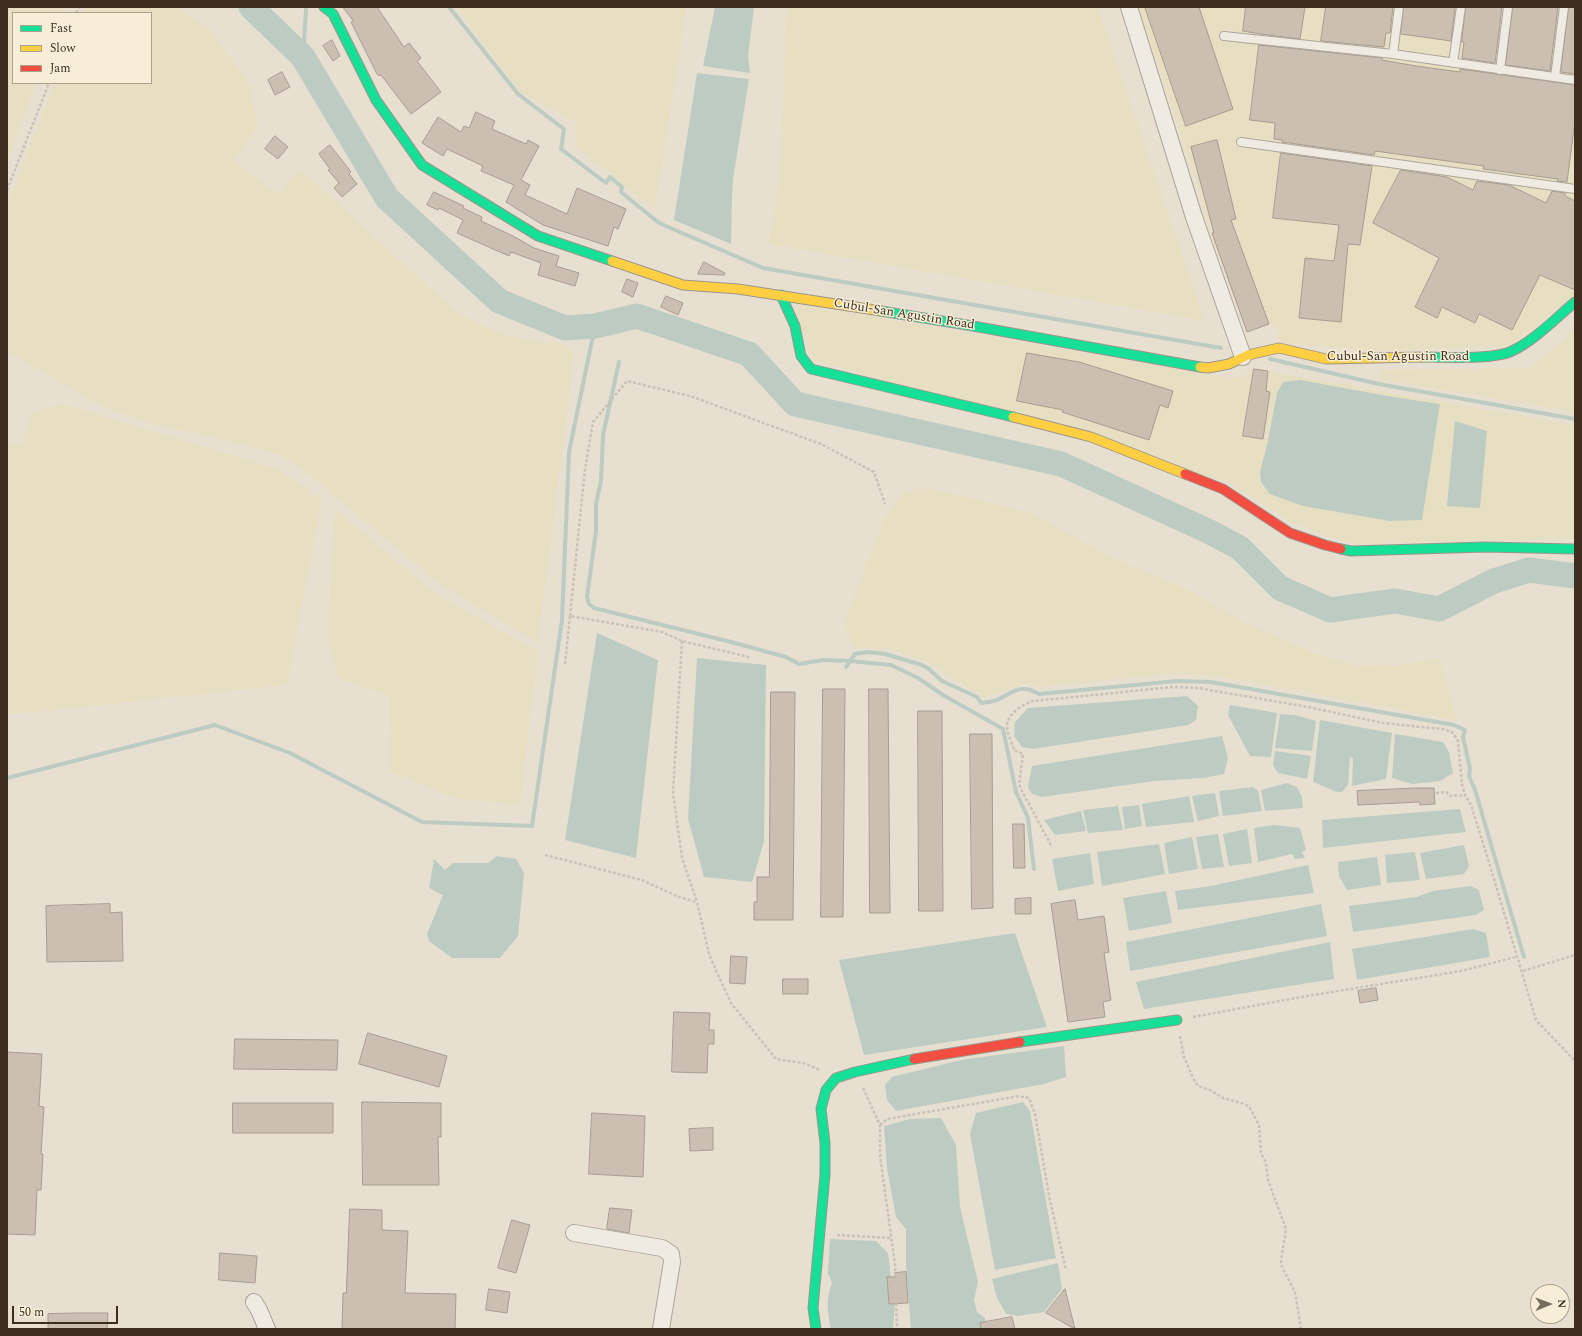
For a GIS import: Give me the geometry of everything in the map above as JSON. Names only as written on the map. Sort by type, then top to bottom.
[{"type":"street","name":"Cubul-San Agustin Road","points":[[324,7],[332,14],[376,100],[422,165],[538,236],[683,285],[781,295],[973,326],[1208,368],[1229,364],[1248,355],[1279,348],[1326,359],[1494,356],[1511,352],[1525,344],[1575,302]]},
{"type":"street","points":[[1129,7],[1194,217],[1243,357]]},
{"type":"street","points":[[781,295],[796,329],[799,351],[803,362],[811,369],[1064,429],[1091,437],[1223,489],[1290,533],[1325,545],[1351,551],[1485,547],[1575,549]]},
{"type":"street","points":[[816,1329],[813,1308],[825,1175],[821,1109],[826,1090],[836,1078],[855,1072],[918,1058],[1016,1042],[1177,1020]]},
{"type":"street","points":[[574,1233],[662,1248],[670,1254],[672,1262],[661,1329]]},
{"type":"street","points":[[254,1302],[260,1310],[267,1329]]},
{"type":"lane","points":[[1393,54],[1399,7]]},
{"type":"lane","points":[[1453,63],[1461,7]]},
{"type":"lane","points":[[1500,70],[1508,7]]},
{"type":"lane","points":[[1555,77],[1564,7]]},
{"type":"lane","points":[[1224,36],[1393,54],[1575,80]]},
{"type":"lane","points":[[1241,142],[1575,189]]},
{"type":"path","points":[[7,190],[49,84]]},
{"type":"path","points":[[565,664],[585,469],[593,422],[627,381],[690,396],[820,444],[874,472],[885,504]]},
{"type":"path","points":[[570,616],[662,632],[682,641],[749,657]]},
{"type":"path","points":[[682,641],[673,793],[682,858],[697,902],[710,954],[731,1003],[776,1059],[803,1063],[828,1073],[836,1078]]},
{"type":"path","points":[[1051,846],[1019,784],[1023,754],[1014,750],[1007,729],[1008,722],[1018,708],[1032,700],[1174,687],[1198,688],[1308,707],[1383,723],[1442,729],[1452,732],[1458,741],[1462,784],[1465,795],[1471,805],[1516,957],[1523,971],[1536,1020],[1575,1061]]},
{"type":"path","points":[[1436,793],[1446,792],[1450,796],[1465,795]]},
{"type":"path","points":[[546,854],[642,880],[679,897],[697,902]]},
{"type":"path","points":[[1523,971],[1575,955]]},
{"type":"path","points":[[1301,1329],[1295,1292],[1282,1267],[1281,1262],[1286,1229],[1268,1180],[1266,1163],[1260,1148],[1261,1139],[1259,1125],[1250,1108],[1245,1104],[1223,1098],[1210,1090],[1198,1086],[1184,1057],[1177,1020],[1307,996],[1461,971],[1516,957]]},
{"type":"path","points":[[855,1072],[880,1124],[880,1156],[895,1264],[897,1329]]},
{"type":"path","points":[[880,1124],[887,1119],[1019,1096],[1029,1098],[1035,1114],[1049,1196],[1066,1270]]},
{"type":"path","points":[[820,1234],[891,1238]]},
{"type":"shaded area","points":[[7,7],[64,7],[62,12],[12,12],[12,84],[36,84],[7,163]]},
{"type":"shaded area","points":[[85,7],[176,7],[207,26],[250,84],[258,126],[234,161],[277,194],[300,169],[457,312],[488,328],[510,337],[566,344],[574,354],[538,643],[441,585],[313,478],[278,454],[193,432],[153,425],[98,404],[7,352],[7,204],[55,84],[152,84],[152,12],[83,12]]},
{"type":"shaded area","points":[[456,7],[687,7],[655,209],[576,147],[575,122],[519,91]]},
{"type":"shaded area","points":[[715,7],[754,7],[748,56],[750,73],[703,66]]},
{"type":"shaded area","points":[[789,7],[1098,7],[1205,321],[769,244],[780,173],[786,22]]},
{"type":"shaded area","points":[[1138,7],[1575,7],[1575,295],[1511,346],[1377,351],[1292,344],[1277,340],[1278,327],[1269,324],[1247,332],[1207,225],[1195,177]]},
{"type":"shaded area","points":[[697,73],[749,79],[733,179],[731,244],[674,220]]},
{"type":"shaded area","points":[[801,304],[1218,376],[1244,378],[1254,369],[1575,425],[1575,539],[1357,544],[1333,538],[1291,522],[1227,482],[813,360],[795,312]]},
{"type":"shaded area","points":[[1575,330],[1575,412],[1379,379],[1380,370],[1530,368]]},
{"type":"shaded area","points":[[1300,380],[1440,404],[1422,520],[1390,521],[1303,506],[1270,494],[1261,482],[1260,472],[1268,441],[1277,393],[1283,382]]},
{"type":"shaded area","points":[[60,403],[278,469],[322,500],[287,685],[27,713],[7,713],[7,442],[22,445],[31,414]]},
{"type":"shaded area","points":[[1455,421],[1487,431],[1480,508],[1447,506]]},
{"type":"shaded area","points":[[917,488],[944,491],[1031,513],[1112,557],[1193,592],[1236,618],[1316,654],[1359,666],[1399,665],[1439,658],[1457,720],[1216,676],[1178,673],[1039,687],[1028,683],[982,698],[931,663],[889,649],[853,647],[844,623],[884,518],[901,494]]},
{"type":"shaded area","points":[[335,509],[435,593],[538,651],[520,805],[454,798],[389,771],[390,697],[338,678],[327,637]]},
{"type":"shaded area","points":[[597,633],[658,660],[636,858],[565,840]]},
{"type":"shaded area","points":[[697,658],[766,665],[764,842],[752,882],[704,877],[688,819]]},
{"type":"shaded area","points":[[1187,696],[1198,706],[1196,720],[1188,725],[1033,749],[1022,747],[1014,736],[1015,722],[1028,708]]},
{"type":"shaded area","points":[[1230,705],[1277,713],[1271,757],[1250,756],[1228,715]]},
{"type":"shaded area","points":[[1280,714],[1295,715],[1316,721],[1312,751],[1275,748]]},
{"type":"shaded area","points":[[1320,720],[1392,733],[1386,779],[1352,786],[1353,758],[1350,757],[1348,785],[1342,792],[1337,792],[1313,782]]},
{"type":"shaded area","points":[[1395,734],[1443,742],[1449,752],[1453,773],[1440,781],[1412,784],[1392,778]]},
{"type":"shaded area","points":[[1222,736],[1228,758],[1224,774],[1204,778],[1154,781],[1042,797],[1032,794],[1028,787],[1032,766]]},
{"type":"shaded area","points":[[1275,751],[1311,756],[1307,779],[1278,773],[1273,765]]},
{"type":"shaded area","points":[[1287,783],[1297,787],[1302,797],[1303,808],[1265,811],[1261,790]]},
{"type":"shaded area","points":[[1253,787],[1258,791],[1262,811],[1223,816],[1219,791]]},
{"type":"shaded area","points":[[1215,793],[1219,816],[1198,821],[1192,796]]},
{"type":"shaded area","points":[[1189,796],[1194,822],[1146,827],[1142,804]]},
{"type":"shaded area","points":[[1139,805],[1142,826],[1125,829],[1122,807]]},
{"type":"shaded area","points":[[1118,806],[1123,830],[1088,833],[1083,810]]},
{"type":"shaded area","points":[[1460,809],[1466,832],[1323,848],[1322,820]]},
{"type":"shaded area","points":[[1081,811],[1086,831],[1055,835],[1044,820]]},
{"type":"shaded area","points":[[1274,825],[1300,828],[1306,850],[1302,852],[1305,858],[1295,859],[1292,854],[1258,862],[1254,828]]},
{"type":"shaded area","points":[[1247,829],[1252,863],[1229,866],[1223,834]]},
{"type":"shaded area","points":[[1218,834],[1224,867],[1202,869],[1196,837]]},
{"type":"shaded area","points":[[1192,837],[1198,869],[1169,874],[1164,843]]},
{"type":"shaded area","points":[[1159,844],[1165,874],[1102,886],[1097,852]]},
{"type":"shaded area","points":[[1464,845],[1469,866],[1464,874],[1426,879],[1420,853]]},
{"type":"shaded area","points":[[1415,852],[1420,880],[1387,883],[1385,855]]},
{"type":"shaded area","points":[[1090,853],[1094,884],[1058,891],[1052,859]]},
{"type":"shaded area","points":[[497,856],[516,859],[524,873],[518,936],[500,958],[452,958],[429,941],[427,934],[443,895],[429,888],[434,859],[445,870],[453,863],[488,863]]},
{"type":"shaded area","points":[[1377,857],[1381,885],[1347,890],[1339,876],[1338,862]]},
{"type":"shaded area","points":[[1308,865],[1314,893],[1178,910],[1175,891],[1211,886]]},
{"type":"shaded area","points":[[1471,886],[1479,890],[1484,910],[1476,915],[1353,932],[1349,906],[1417,897],[1433,891]]},
{"type":"shaded area","points":[[1166,891],[1172,923],[1129,931],[1123,898]]},
{"type":"shaded area","points":[[1321,904],[1327,936],[1130,971],[1126,942]]},
{"type":"shaded area","points":[[1473,929],[1486,933],[1490,957],[1357,980],[1352,949]]},
{"type":"shaded area","points":[[1015,933],[1047,1027],[864,1055],[839,960]]},
{"type":"shaded area","points":[[1330,942],[1334,979],[1144,1009],[1136,982]]},
{"type":"shaded area","points":[[1064,1046],[1066,1077],[1044,1084],[896,1111],[887,1100],[885,1085],[892,1077],[961,1060]]},
{"type":"shaded area","points":[[1023,1102],[1030,1111],[1056,1258],[995,1270],[970,1134],[976,1113]]},
{"type":"shaded area","points":[[941,1118],[956,1145],[960,1207],[978,1282],[974,1300],[977,1312],[985,1318],[985,1329],[911,1329],[906,1269],[906,1229],[896,1217],[887,1168],[884,1126],[910,1119]]},
{"type":"shaded area","points":[[830,1239],[876,1241],[888,1253],[891,1277],[887,1278],[889,1304],[895,1304],[893,1329],[831,1329],[828,1306],[832,1283],[828,1273]]},
{"type":"shaded area","points":[[1058,1263],[1062,1289],[1044,1312],[1018,1316],[1006,1314],[997,1298],[992,1279]]},
{"type":"building","points":[[343,7],[377,7],[404,47],[409,43],[421,58],[417,61],[441,92],[411,114],[381,75],[379,76],[377,74],[351,22],[353,21]]},
{"type":"building","points":[[1145,7],[1199,7],[1233,109],[1186,126]]},
{"type":"building","points":[[1246,7],[1305,7],[1300,39],[1243,31]]},
{"type":"building","points":[[1326,7],[1393,7],[1390,33],[1386,33],[1384,47],[1321,41]]},
{"type":"building","points":[[1404,7],[1455,7],[1451,41],[1401,34]]},
{"type":"building","points":[[1466,7],[1502,7],[1495,63],[1462,58],[1464,42],[1462,42]]},
{"type":"building","points":[[1513,7],[1558,7],[1550,71],[1506,65]]},
{"type":"building","points":[[1569,7],[1575,7],[1575,74],[1561,72]]},
{"type":"building","points":[[332,40],[340,56],[333,61],[323,46]]},
{"type":"building","points":[[1259,45],[1382,58],[1382,60],[1416,66],[1460,72],[1460,69],[1575,85],[1575,121],[1567,182],[1557,181],[1558,179],[1483,169],[1484,166],[1375,151],[1374,155],[1282,142],[1282,140],[1274,139],[1275,123],[1250,120]]},
{"type":"building","points":[[282,72],[290,87],[275,95],[268,80]]},
{"type":"building","points":[[476,112],[495,121],[492,129],[526,144],[528,140],[539,146],[521,180],[530,185],[525,195],[567,214],[577,188],[626,209],[618,229],[614,227],[608,246],[543,225],[506,202],[514,185],[481,171],[483,166],[447,149],[443,156],[422,143],[438,117],[461,132],[464,126],[469,128]]},
{"type":"building","points":[[275,136],[288,147],[278,159],[265,149]]},
{"type":"building","points":[[1217,140],[1236,219],[1231,220],[1269,324],[1247,332],[1212,233],[1214,233],[1191,147]]},
{"type":"building","points":[[330,145],[351,172],[349,174],[357,184],[342,197],[334,188],[339,183],[328,170],[330,169],[319,154]]},
{"type":"building","points":[[1281,153],[1372,166],[1360,245],[1348,244],[1341,322],[1299,318],[1305,258],[1334,261],[1339,225],[1273,218]]},
{"type":"building","points":[[1401,170],[1447,177],[1473,190],[1477,181],[1509,185],[1546,203],[1552,191],[1565,193],[1565,196],[1575,201],[1575,290],[1540,275],[1512,330],[1479,314],[1475,323],[1442,307],[1437,318],[1415,307],[1439,258],[1373,223]]},
{"type":"building","points":[[434,192],[464,206],[463,208],[482,217],[481,221],[534,248],[559,256],[556,266],[579,273],[575,286],[538,275],[541,263],[511,252],[509,256],[457,233],[463,220],[439,208],[438,210],[427,205]]},
{"type":"building","points":[[704,262],[725,273],[724,275],[698,274]]},
{"type":"building","points":[[627,279],[638,283],[633,297],[622,292]]},
{"type":"building","points":[[666,296],[683,303],[678,315],[661,307]]},
{"type":"building","points":[[1027,353],[1079,362],[1173,391],[1168,408],[1160,405],[1149,440],[1062,412],[1063,410],[1017,401]]},
{"type":"building","points":[[1254,369],[1268,371],[1266,391],[1270,392],[1263,439],[1243,436]]},
{"type":"building","points":[[823,689],[845,689],[843,917],[821,917]]},
{"type":"building","points":[[869,689],[888,689],[890,913],[870,913]]},
{"type":"building","points":[[771,692],[795,692],[793,920],[754,920],[754,902],[757,902],[757,877],[769,877]]},
{"type":"building","points":[[918,711],[942,711],[943,911],[919,911]]},
{"type":"building","points":[[970,734],[992,734],[993,908],[972,909]]},
{"type":"building","points":[[1434,788],[1435,804],[1420,805],[1420,802],[1358,805],[1357,791]]},
{"type":"building","points":[[1013,824],[1024,824],[1025,868],[1014,868]]},
{"type":"building","points":[[1031,898],[1031,914],[1015,914],[1015,899]]},
{"type":"building","points":[[1075,900],[1078,920],[1104,916],[1109,952],[1104,953],[1111,1000],[1103,1002],[1105,1017],[1068,1022],[1051,904]]},
{"type":"building","points":[[110,904],[110,913],[122,912],[123,961],[47,962],[46,906]]},
{"type":"building","points":[[731,956],[747,957],[745,984],[730,983]]},
{"type":"building","points":[[783,979],[808,979],[808,994],[783,994]]},
{"type":"building","points":[[1376,988],[1378,1000],[1360,1003],[1358,991]]},
{"type":"building","points":[[674,1012],[710,1013],[709,1030],[714,1030],[714,1044],[708,1044],[707,1073],[672,1072]]},
{"type":"building","points":[[368,1033],[447,1056],[439,1087],[359,1064]]},
{"type":"building","points":[[235,1039],[338,1040],[337,1070],[234,1069]]},
{"type":"building","points":[[7,1052],[42,1054],[39,1106],[44,1107],[41,1154],[43,1154],[41,1190],[37,1190],[35,1235],[7,1234]]},
{"type":"building","points":[[362,1102],[441,1103],[441,1137],[438,1137],[439,1185],[363,1185]]},
{"type":"building","points":[[233,1103],[333,1103],[333,1133],[233,1133]]},
{"type":"building","points":[[592,1113],[645,1116],[643,1177],[589,1174]]},
{"type":"building","points":[[713,1128],[713,1150],[690,1151],[689,1129]]},
{"type":"building","points":[[610,1208],[632,1210],[629,1233],[607,1229]]},
{"type":"building","points":[[350,1209],[382,1210],[382,1230],[408,1231],[405,1293],[456,1294],[455,1329],[342,1329],[343,1293],[346,1293]]},
{"type":"building","points":[[512,1220],[530,1225],[516,1273],[498,1268]]},
{"type":"building","points":[[220,1253],[257,1256],[255,1283],[219,1280]]},
{"type":"building","points":[[906,1272],[908,1303],[889,1304],[887,1277],[895,1277],[895,1273]]},
{"type":"building","points":[[489,1289],[510,1292],[507,1313],[486,1310]]},
{"type":"building","points":[[1065,1289],[1075,1329],[1046,1313]]},
{"type":"building","points":[[108,1313],[107,1329],[48,1329],[48,1314]]},
{"type":"building","points":[[1012,1317],[1015,1329],[981,1329],[980,1323]]},
{"type":"waterway","points":[[251,7],[303,57],[387,198],[499,301],[565,328],[595,326],[637,316],[749,354],[795,404],[1061,464],[1208,531],[1240,548],[1280,588],[1330,610],[1395,601],[1439,609],[1494,581],[1529,570],[1575,576]]},
{"type":"waterway","points":[[449,7],[518,94],[564,129],[561,149],[606,183],[610,177],[622,187],[621,192],[659,223],[763,268],[1221,348]]},
{"type":"waterway","points":[[303,57],[306,9]]},
{"type":"waterway","points":[[7,778],[215,725],[290,753],[422,822],[532,826],[562,620],[569,452],[595,326]]},
{"type":"waterway","points":[[1270,359],[1379,384],[1575,419]]},
{"type":"waterway","points":[[619,362],[603,435],[601,481],[596,504],[596,531],[587,597],[589,604],[594,608],[786,657],[799,664],[823,660],[891,665],[918,678],[943,695],[1003,729],[1016,792],[1028,818],[1034,869]]},
{"type":"waterway","points":[[846,667],[855,654],[868,652],[885,654],[922,665],[929,669],[942,681],[977,697],[981,703],[995,701],[1022,689],[1027,689],[1039,694],[1177,681],[1211,682],[1454,725],[1465,730],[1463,737],[1470,769],[1469,776],[1475,790],[1524,957]]},
{"type":"traffic: fast","points":[[324,7],[333,14],[376,100],[422,165],[538,236],[612,261]]},
{"type":"traffic: fast","points":[[781,295],[795,326],[801,356],[811,369],[1013,417]]},
{"type":"traffic: fast","points":[[1424,357],[1482,357],[1504,354],[1529,341],[1575,302]]},
{"type":"traffic: fast","points":[[881,311],[1200,367]]},
{"type":"traffic: fast","points":[[1341,549],[1351,551],[1485,547],[1575,549]]},
{"type":"traffic: fast","points":[[1020,1042],[1177,1020]]},
{"type":"traffic: fast","points":[[816,1329],[813,1308],[825,1175],[825,1143],[821,1109],[826,1090],[836,1078],[855,1072],[914,1059]]},
{"type":"traffic: slow","points":[[612,261],[683,285],[738,289],[881,311]]},
{"type":"traffic: slow","points":[[1200,367],[1208,368],[1229,364],[1248,355],[1279,348],[1326,359],[1424,357]]},
{"type":"traffic: slow","points":[[1013,417],[1091,437],[1185,474]]},
{"type":"traffic: jam","points":[[1185,474],[1223,489],[1290,533],[1341,549]]},
{"type":"traffic: jam","points":[[914,1059],[1020,1042]]}]
